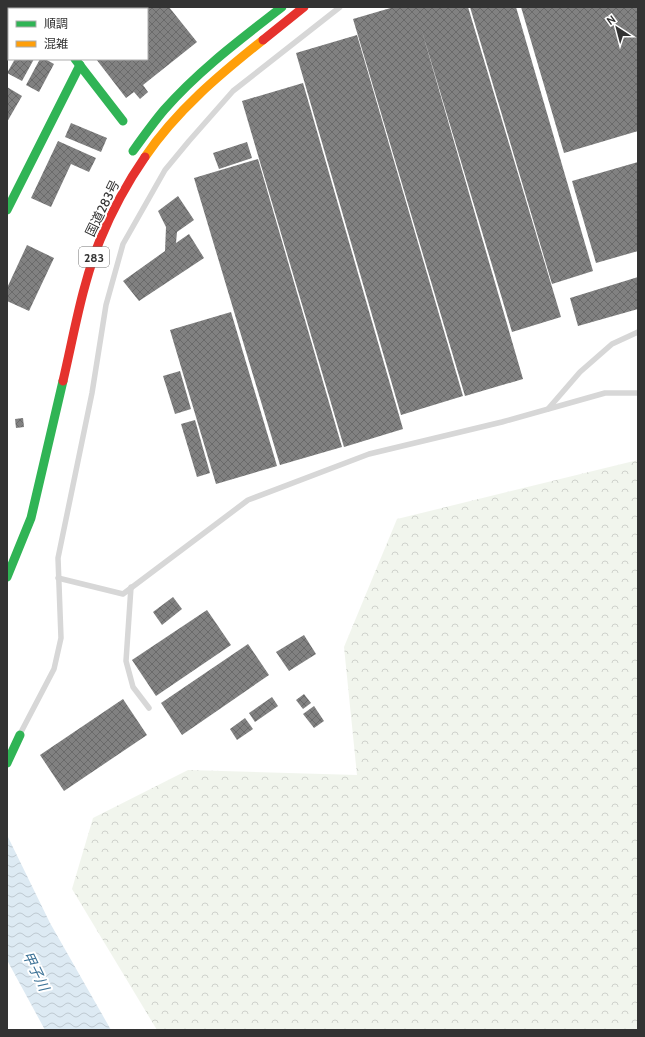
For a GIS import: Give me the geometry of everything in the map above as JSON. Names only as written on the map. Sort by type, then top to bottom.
[{"type":"main road","points":[[128,158],[157,118],[177,95],[214,62],[282,7]]},
{"type":"main road","name":"国道283号","points":[[7,577],[31,518],[88,276],[100,240],[116,205],[133,175],[153,145],[195,97],[229,67],[304,7]]},
{"type":"main road","points":[[7,210],[78,62],[123,121]]},
{"type":"main road","points":[[7,763],[20,735]]},
{"type":"lane","points":[[20,735],[54,669],[61,638],[58,558],[92,393],[106,305],[123,244],[165,170],[233,91],[340,7]]},
{"type":"lane","points":[[548,409],[580,372],[612,344],[638,332]]},
{"type":"lane","points":[[58,578],[122,594],[248,500],[369,454],[502,422],[605,393],[638,393]]},
{"type":"lane","points":[[131,587],[126,662],[132,687],[149,708]]},
{"type":"green space","points":[[638,460],[638,1030],[157,1030],[72,889],[93,818],[188,770],[357,775],[344,647],[397,519]]},
{"type":"water","name":"甲子川","points":[[7,835],[50,923],[111,1030],[45,1030],[7,960]]},
{"type":"building","points":[[54,7],[169,7],[197,42],[143,85],[148,92],[140,99],[134,92],[126,98],[97,60],[148,60],[148,8]]},
{"type":"building","points":[[394,7],[468,7],[561,317],[512,332],[421,28],[523,379],[465,396],[353,19]]},
{"type":"building","points":[[470,7],[516,7],[593,271],[552,284]]},
{"type":"building","points":[[521,7],[638,7],[638,131],[564,153]]},
{"type":"building","points":[[357,35],[463,396],[401,415],[296,53]]},
{"type":"building","points":[[14,60],[33,60],[22,81],[7,73]]},
{"type":"building","points":[[39,60],[47,60],[54,64],[39,92],[26,85]]},
{"type":"building","points":[[303,83],[403,429],[344,447],[242,101]]},
{"type":"building","points":[[7,87],[22,96],[7,122]]},
{"type":"building","points":[[71,123],[107,138],[101,152],[65,137]]},
{"type":"building","points":[[58,141],[96,158],[89,172],[71,164],[51,207],[31,198]]},
{"type":"building","points":[[247,142],[252,158],[219,169],[213,153]]},
{"type":"building","points":[[258,159],[342,447],[280,465],[194,178]]},
{"type":"building","points":[[638,162],[638,251],[596,263],[572,181]]},
{"type":"building","points":[[178,196],[194,220],[177,232],[176,243],[189,234],[204,258],[139,301],[123,281],[165,251],[166,227],[158,211]]},
{"type":"building","points":[[27,245],[54,258],[29,311],[7,301],[7,288]]},
{"type":"building","points":[[638,277],[638,309],[578,326],[570,298]]},
{"type":"building","points":[[231,312],[277,466],[216,484],[170,330]]},
{"type":"building","points":[[180,371],[191,409],[175,414],[163,376]]},
{"type":"building","points":[[23,418],[24,427],[16,428],[15,419]]},
{"type":"building","points":[[195,420],[210,473],[197,477],[181,424]]},
{"type":"building","points":[[173,597],[182,609],[162,625],[153,612]]},
{"type":"building","points":[[207,610],[231,645],[156,696],[132,660]]},
{"type":"building","points":[[304,635],[316,654],[289,671],[276,652]]},
{"type":"building","points":[[248,644],[269,675],[182,735],[161,703]]},
{"type":"building","points":[[304,694],[311,703],[303,709],[296,700]]},
{"type":"building","points":[[272,697],[278,706],[255,722],[249,713]]},
{"type":"building","points":[[123,699],[147,735],[64,791],[40,755]]},
{"type":"building","points":[[314,706],[324,721],[314,728],[303,714]]},
{"type":"building","points":[[245,718],[253,729],[237,740],[230,729]]},
{"type":"traffic: fast","points":[[133,151],[177,95],[206,68],[282,7]]},
{"type":"traffic: fast","points":[[76,60],[123,121]]},
{"type":"traffic: fast","points":[[7,210],[80,65]]},
{"type":"traffic: fast","points":[[7,577],[31,518],[63,381]]},
{"type":"traffic: fast","points":[[7,763],[20,735]]},
{"type":"traffic: slow","points":[[145,157],[170,124],[199,94],[263,40]]},
{"type":"traffic: jam","points":[[263,40],[304,7]]},
{"type":"traffic: jam","points":[[63,381],[88,274],[100,240],[126,187],[145,157]]}]
